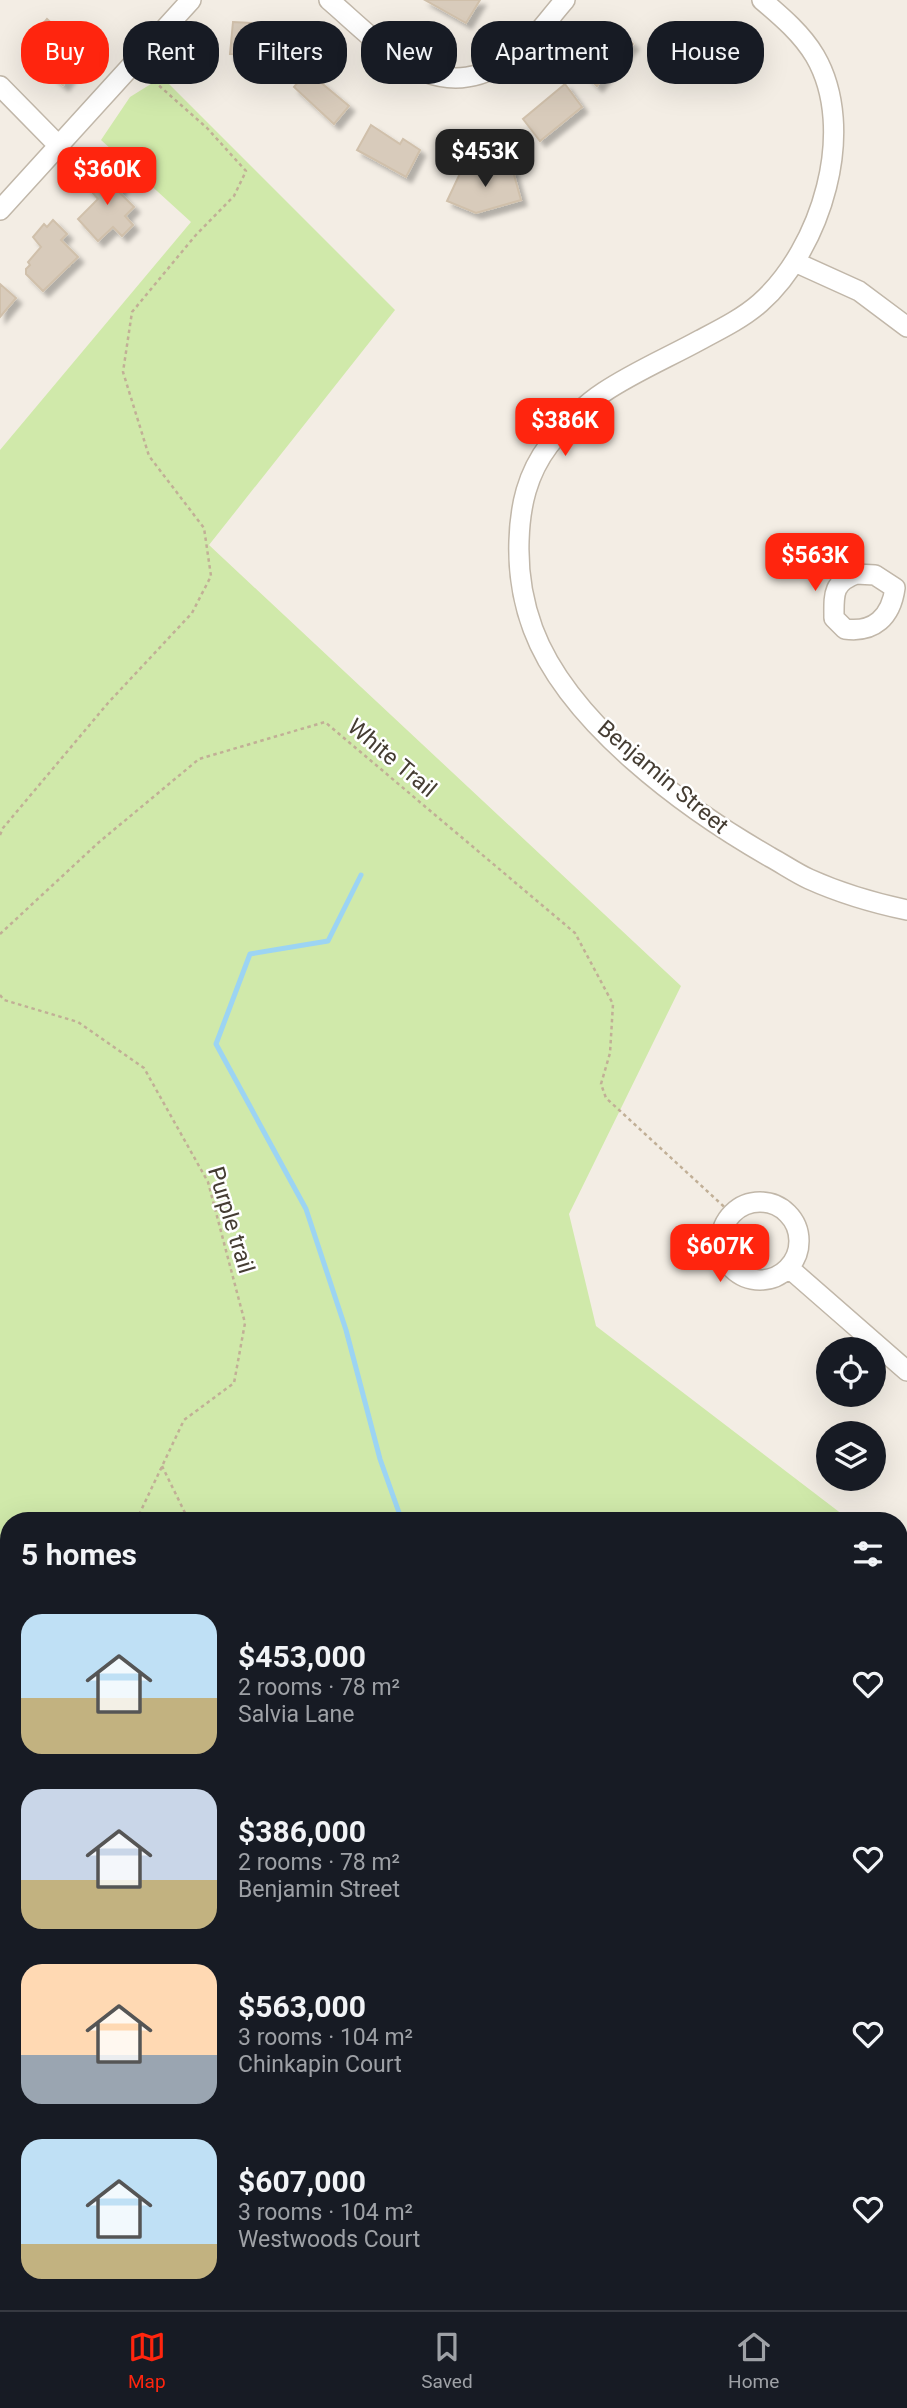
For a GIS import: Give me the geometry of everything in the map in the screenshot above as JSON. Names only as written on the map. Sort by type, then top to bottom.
[{"type":"street","points":[[172,21],[191,0]]},
{"type":"street","points":[[329,0],[397,58],[415,69],[447,77],[484,72],[501,64],[516,54],[565,0]]},
{"type":"street","name":"Benjamin Street","points":[[762,0],[798,34],[814,56],[824,76],[831,102],[834,134],[831,166],[813,227],[795,262],[760,303],[735,321],[604,392],[549,446],[529,478],[520,519],[518,557],[522,584],[534,632],[559,678],[596,724],[632,758],[725,831],[810,880],[880,905],[907,910]]},
{"type":"street","points":[[0,210],[123,75]]},
{"type":"street","points":[[0,86],[59,145]]},
{"type":"street","points":[[795,262],[859,291],[907,327]]},
{"type":"street","points":[[753,1202],[765,1202],[787,1212],[799,1233],[796,1257],[789,1268],[778,1276],[765,1280],[751,1279],[729,1264],[721,1239],[732,1214],[753,1202]]},
{"type":"street","points":[[789,1268],[907,1371]]},
{"type":"path","points":[[0,835],[3,828],[108,703],[192,613],[211,576],[204,528],[149,456],[123,372],[132,312],[195,236],[234,196],[246,171],[207,128],[156,84]]},
{"type":"path","name":"White Trail","points":[[0,934],[98,843],[199,759],[325,722],[576,933],[613,1003],[610,1054],[601,1084],[606,1098],[732,1214]]},
{"type":"path","name":"Purple trail","points":[[0,995],[4,1000],[78,1022],[144,1069],[208,1182],[245,1323],[234,1383],[184,1420],[140,1512]]},
{"type":"path","points":[[162,1466],[185,1512]]},
{"type":"green space","points":[[151,84],[169,84],[395,310],[209,545],[681,986],[569,1214],[596,1326],[839,1512],[0,1512],[0,450],[191,222],[101,140],[130,97]]},
{"type":"building","points":[[425,0],[480,0],[466,23]]},
{"type":"building","points":[[233,22],[233,54],[230,54]]},
{"type":"building","points":[[296,84],[323,84],[349,106],[334,124],[294,87]]},
{"type":"building","points":[[565,84],[582,107],[540,141],[523,119]]},
{"type":"building","points":[[371,125],[400,144],[403,139],[420,150],[406,177],[357,150]]},
{"type":"building","points":[[511,164],[521,200],[476,213],[447,201],[463,167],[476,172]]},
{"type":"building","points":[[109,169],[124,184],[118,191],[134,207],[125,216],[133,225],[122,236],[113,227],[98,241],[78,219],[98,199],[87,186]]},
{"type":"building","points":[[53,220],[67,234],[61,240],[78,257],[43,291],[26,274],[26,269],[30,265],[28,262],[41,247],[33,237],[44,224],[47,227]]},
{"type":"building","points":[[0,284],[16,298],[0,317]]},
{"type":"waterway","points":[[361,875],[328,941],[250,954],[216,1044],[306,1209],[346,1330],[380,1459],[399,1512]]}]
